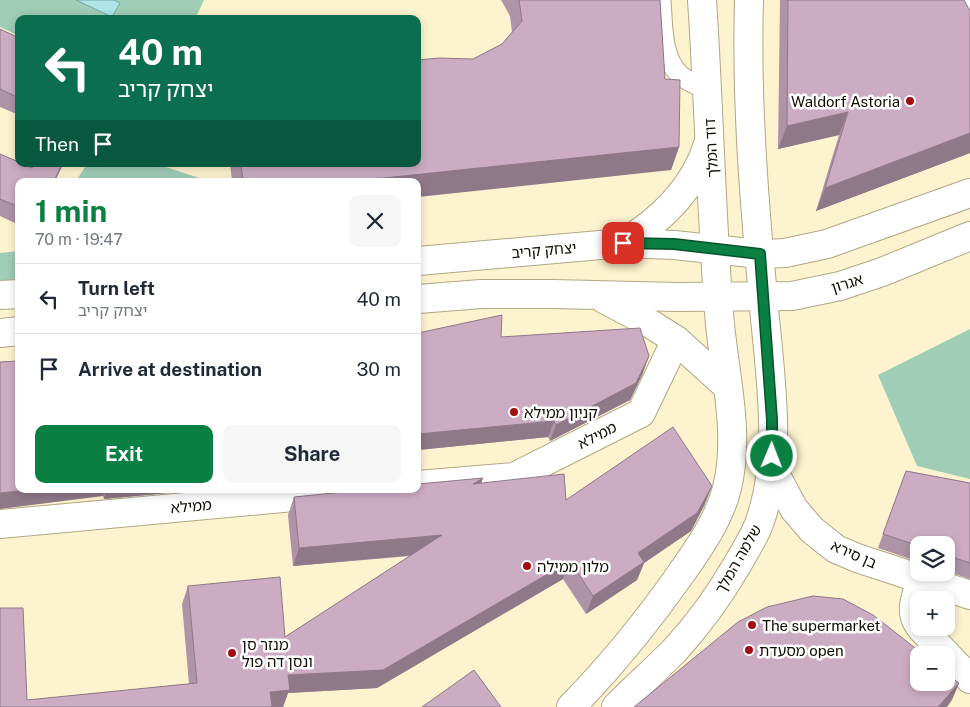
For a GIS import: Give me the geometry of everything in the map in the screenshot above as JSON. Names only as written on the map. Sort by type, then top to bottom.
[{"type":"street","name":"דוד המלך","points":[[702,0],[717,297]]},
{"type":"street","points":[[750,0],[748,38],[752,154],[760,254],[785,253],[827,244],[970,192]]},
{"type":"street","points":[[965,0],[970,10]]},
{"type":"street","points":[[623,243],[665,212],[686,188],[697,171],[710,136]]},
{"type":"street","name":"אגרון","points":[[717,297],[792,296],[840,286],[882,272],[970,236]]},
{"type":"street","name":"יצחק קריב","points":[[421,260],[623,243],[674,244],[760,254]]},
{"type":"street","name":"שלמה המלך","points":[[616,707],[672,652],[698,622],[732,574],[760,522],[772,468],[772,420],[760,254]]},
{"type":"street","points":[[0,295],[15,294]]},
{"type":"street","points":[[421,299],[482,294],[717,297],[731,418],[731,452],[727,487],[720,510],[695,554],[665,596],[626,646],[571,707]]},
{"type":"street","points":[[596,295],[646,321],[676,340],[727,386]]},
{"type":"street","points":[[0,333],[15,331]]},
{"type":"street","name":"ממילא","points":[[421,485],[514,476],[641,413],[676,340]]},
{"type":"street","name":"בן סירא","points":[[772,468],[794,508],[812,530],[836,549],[910,576]]},
{"type":"street","name":"ממילא","points":[[0,524],[337,493]]},
{"type":"street","name":"בן סירא","points":[[924,581],[970,596]]},
{"type":"street","points":[[929,636],[970,679]]},
{"type":"lane","points":[[661,0],[665,47],[672,63],[680,74],[708,90]]},
{"type":"green space","points":[[0,0],[204,0],[197,15],[15,15],[15,34],[0,27]]},
{"type":"green space","points":[[85,167],[166,167],[199,178],[78,178]]},
{"type":"green space","points":[[15,251],[15,283],[0,284],[0,253]]},
{"type":"green space","points":[[970,329],[970,479],[917,466],[878,375]]},
{"type":"water","points":[[76,0],[114,0],[120,3],[113,15],[108,15]]},
{"type":"building","points":[[519,0],[660,0],[665,79],[680,80],[679,147],[384,178],[243,178],[241,167],[421,167],[421,60],[473,59],[502,44],[522,21]]},
{"type":"building","name":"Waldorf Astoria","points":[[788,0],[964,0],[970,11],[970,133],[825,188],[848,112],[787,126]]},
{"type":"building","points":[[0,29],[15,36],[15,96],[0,89]]},
{"type":"building","points":[[0,154],[15,160],[15,167],[61,167],[55,178],[15,178],[15,205],[0,199]]},
{"type":"building","name":"קניון ממילא","points":[[502,315],[501,337],[640,328],[649,356],[636,383],[556,425],[554,421],[421,434],[421,332]]},
{"type":"building","points":[[15,361],[15,491],[0,493],[0,362]]},
{"type":"building","points":[[673,427],[712,486],[697,513],[638,553],[644,562],[593,596],[570,561],[383,670],[288,675],[290,690],[270,692],[272,707],[0,707],[0,608],[23,608],[27,700],[197,683],[188,586],[280,577],[285,637],[442,535],[299,548],[294,497],[334,493],[421,493],[421,484],[483,478],[473,484],[564,474],[566,500]]},
{"type":"building","points":[[906,471],[970,483],[970,563],[955,558],[955,536],[910,536],[910,543],[883,534]]},
{"type":"building","points":[[813,596],[843,599],[873,615],[913,646],[910,646],[910,691],[952,691],[938,707],[634,707],[738,622],[767,607]]},
{"type":"building","points":[[474,670],[501,707],[422,707]]},
{"type":"place","name":"Waldorf Astoria","points":[[910,101]]},
{"type":"place","name":"קניון ממילא","points":[[514,412]]},
{"type":"place","name":"מלון ממילה","points":[[527,566]]},
{"type":"place","name":"The supermarket","points":[[752,625]]},
{"type":"place","name":"מסעדת open","points":[[749,650]]},
{"type":"place","name":"מנזר סן ונסן דה פול","points":[[232,653]]},
{"type":"route","points":[[623,243],[674,244],[760,254],[772,420],[772,456]]}]
